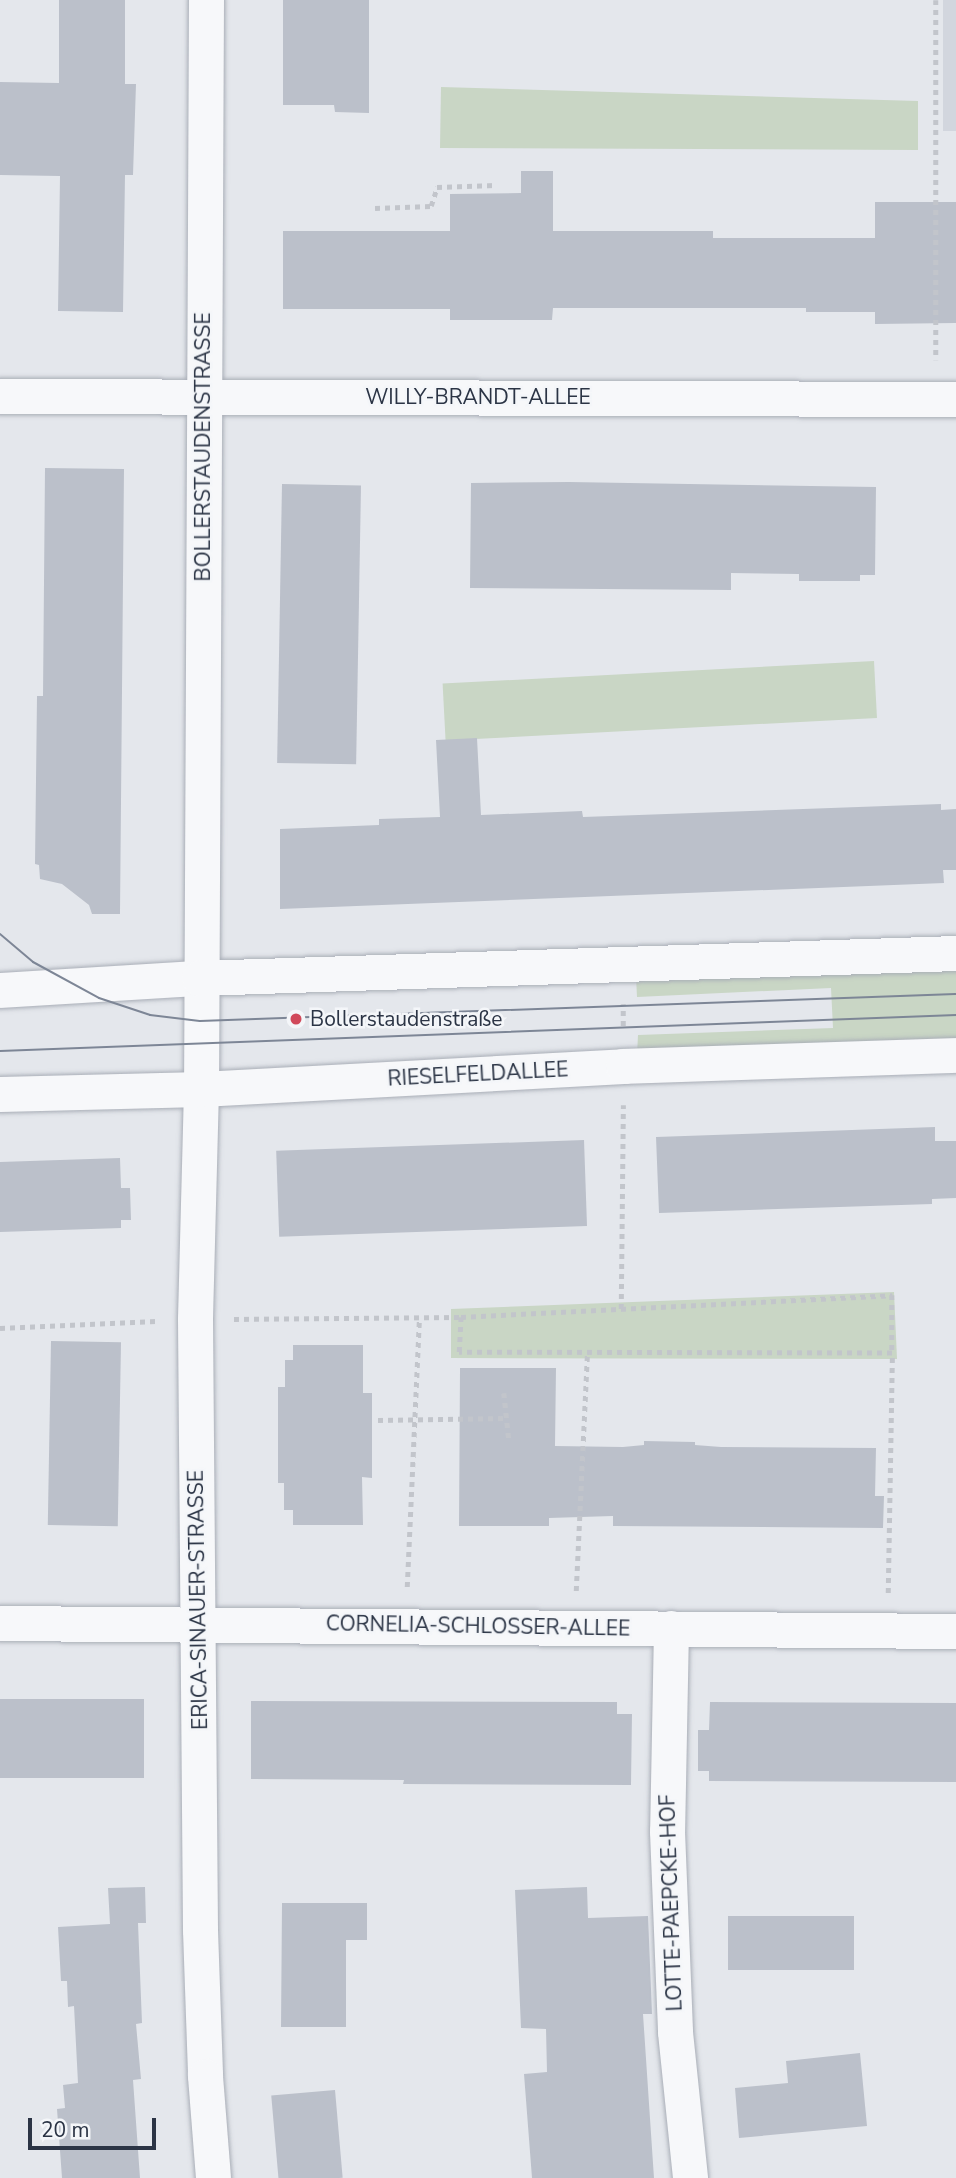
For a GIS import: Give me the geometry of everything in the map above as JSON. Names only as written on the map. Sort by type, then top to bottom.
[{"type":"street","name":"BOLLERSTAUDENSTRASSE","points":[[200,1021],[206,0]]},
{"type":"street","name":"WILLY-BRANDT-ALLEE","points":[[0,396],[946,399]]},
{"type":"street","points":[[0,990],[199,978],[956,953]]},
{"type":"street","name":"ERICA-SINAUER-STRASSE","points":[[200,1021],[201,1089],[195,1319],[200,1930],[205,2076],[213,2178]]},
{"type":"street","name":"RIESELFELDALLEE","points":[[0,1094],[201,1089],[623,1066],[956,1055]]},
{"type":"street","name":"CORNELIA-SCHLOSSER-ALLEE","points":[[0,1623],[956,1631]]},
{"type":"street","name":"LOTTE-PAEPCKE-HOF","points":[[671,1628],[667,1831],[675,2032],[690,2177]]},
{"type":"path","points":[[936,0],[946,399]]},
{"type":"path","points":[[375,208],[431,206],[437,187],[496,186]]},
{"type":"path","points":[[621,1310],[622,964]]},
{"type":"path","points":[[887,1631],[892,1353],[892,1295],[461,1317],[459,1352],[892,1353]]},
{"type":"path","points":[[405,1625],[419,1319]]},
{"type":"path","points":[[575,1628],[587,1354]]},
{"type":"path","points":[[504,1393],[509,1440]]},
{"type":"path","points":[[378,1420],[506,1418]]},
{"type":"shaded area","points":[[943,0],[956,0],[956,131],[943,131]]},
{"type":"green space","points":[[441,87],[918,101],[918,150],[440,148]]},
{"type":"green space","points":[[874,661],[877,718],[446,741],[443,684]]},
{"type":"green space","points":[[956,965],[956,1043],[637,1055],[638,1035],[833,1028],[831,988],[637,997],[636,977]]},
{"type":"green space","points":[[894,1292],[897,1359],[451,1358],[451,1309]]},
{"type":"building","points":[[59,0],[125,0],[125,84],[136,84],[133,175],[125,175],[123,312],[58,311],[60,176],[0,175],[0,82],[59,83]]},
{"type":"building","points":[[283,0],[369,0],[369,113],[335,112],[334,105],[283,105]]},
{"type":"building","points":[[521,171],[553,171],[553,231],[713,231],[713,238],[875,238],[875,202],[956,202],[956,323],[875,324],[875,312],[806,312],[806,308],[553,308],[552,320],[450,320],[450,309],[283,309],[283,231],[450,231],[450,194],[521,193]]},
{"type":"building","points":[[45,468],[124,469],[120,914],[92,914],[89,905],[62,884],[40,879],[39,865],[35,864],[37,696],[43,696]]},
{"type":"building","points":[[471,483],[876,487],[875,575],[860,575],[860,581],[799,581],[799,574],[731,573],[731,590],[470,588]]},
{"type":"building","points":[[282,484],[361,485],[356,764],[277,763]]},
{"type":"building","points":[[477,738],[481,815],[582,811],[583,817],[941,804],[941,810],[956,809],[956,870],[943,870],[944,883],[280,909],[280,829],[379,825],[379,819],[440,817],[436,740]]},
{"type":"building","points":[[935,1127],[935,1141],[956,1141],[956,1198],[932,1199],[932,1204],[659,1213],[656,1137]]},
{"type":"building","points":[[584,1140],[587,1226],[279,1237],[276,1151]]},
{"type":"building","points":[[120,1158],[121,1188],[130,1188],[131,1220],[121,1220],[121,1228],[0,1232],[0,1162]]},
{"type":"building","points":[[51,1341],[121,1342],[118,1526],[48,1525]]},
{"type":"building","points":[[293,1345],[363,1345],[363,1393],[372,1393],[372,1478],[362,1477],[363,1525],[293,1525],[293,1510],[284,1510],[284,1483],[278,1483],[278,1387],[285,1387],[285,1360],[293,1360]]},
{"type":"building","points":[[460,1368],[556,1368],[555,1446],[623,1447],[644,1445],[644,1441],[695,1442],[695,1445],[721,1447],[876,1448],[875,1496],[884,1496],[883,1528],[613,1526],[613,1516],[549,1518],[549,1526],[459,1526]]},
{"type":"building","points":[[0,1699],[144,1699],[144,1778],[0,1778]]},
{"type":"building","points":[[251,1701],[617,1702],[617,1714],[632,1714],[631,1785],[403,1784],[404,1780],[251,1779]]},
{"type":"building","points":[[710,1702],[956,1703],[956,1782],[709,1781],[709,1771],[698,1771],[698,1730],[709,1730]]},
{"type":"building","points":[[145,1887],[146,1923],[138,1923],[142,2023],[136,2024],[141,2079],[133,2080],[140,2178],[62,2178],[57,2109],[65,2108],[63,2085],[78,2083],[74,2006],[68,2007],[67,1981],[61,1981],[58,1927],[110,1924],[108,1888]]},
{"type":"building","points":[[587,1887],[588,1918],[648,1916],[652,2014],[643,2014],[654,2178],[532,2178],[524,2074],[547,2072],[546,2029],[521,2028],[515,1890]]},
{"type":"building","points":[[282,1903],[367,1903],[367,1940],[346,1940],[346,2027],[281,2027]]},
{"type":"building","points":[[728,1916],[854,1916],[854,1970],[728,1970]]},
{"type":"building","points":[[860,2053],[867,2126],[739,2138],[735,2088],[788,2083],[786,2061]]},
{"type":"building","points":[[335,2090],[343,2178],[278,2178],[271,2096]]},
{"type":"tram line","points":[[0,934],[33,962],[99,998],[150,1015],[200,1021],[956,994]]},
{"type":"tram line","points":[[0,1051],[956,1015]]},
{"type":"place","name":"Bollerstaudenstraße","points":[[296,1019]]}]
